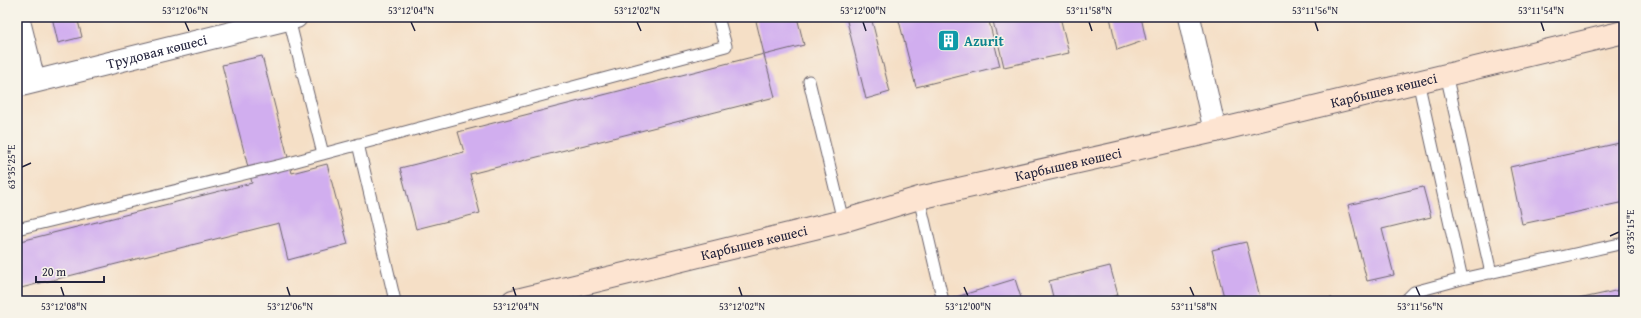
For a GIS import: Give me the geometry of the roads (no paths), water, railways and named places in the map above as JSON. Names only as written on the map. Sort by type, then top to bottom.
[{"type":"main road","name":"Карбышев көшесі","points":[[513,301],[843,221],[919,198],[1215,131],[1624,32]]},
{"type":"street","points":[[18,17],[25,84]]},
{"type":"street","points":[[1189,17],[1215,131]]},
{"type":"street","name":"Трудовая көшесі","points":[[25,84],[292,18]]},
{"type":"lane","points":[[17,229],[323,154],[726,46],[718,17]]},
{"type":"lane","points":[[292,18],[323,154]]},
{"type":"lane","points":[[1446,74],[1491,272]]},
{"type":"lane","points":[[809,81],[843,221]]},
{"type":"lane","points":[[1418,81],[1462,279]]},
{"type":"lane","points":[[358,144],[395,301]]},
{"type":"lane","points":[[919,198],[943,301]]},
{"type":"lane","points":[[1405,301],[1414,292],[1462,279],[1624,243]]},
{"type":"place","name":"Azurit","points":[[949,41]]}]
